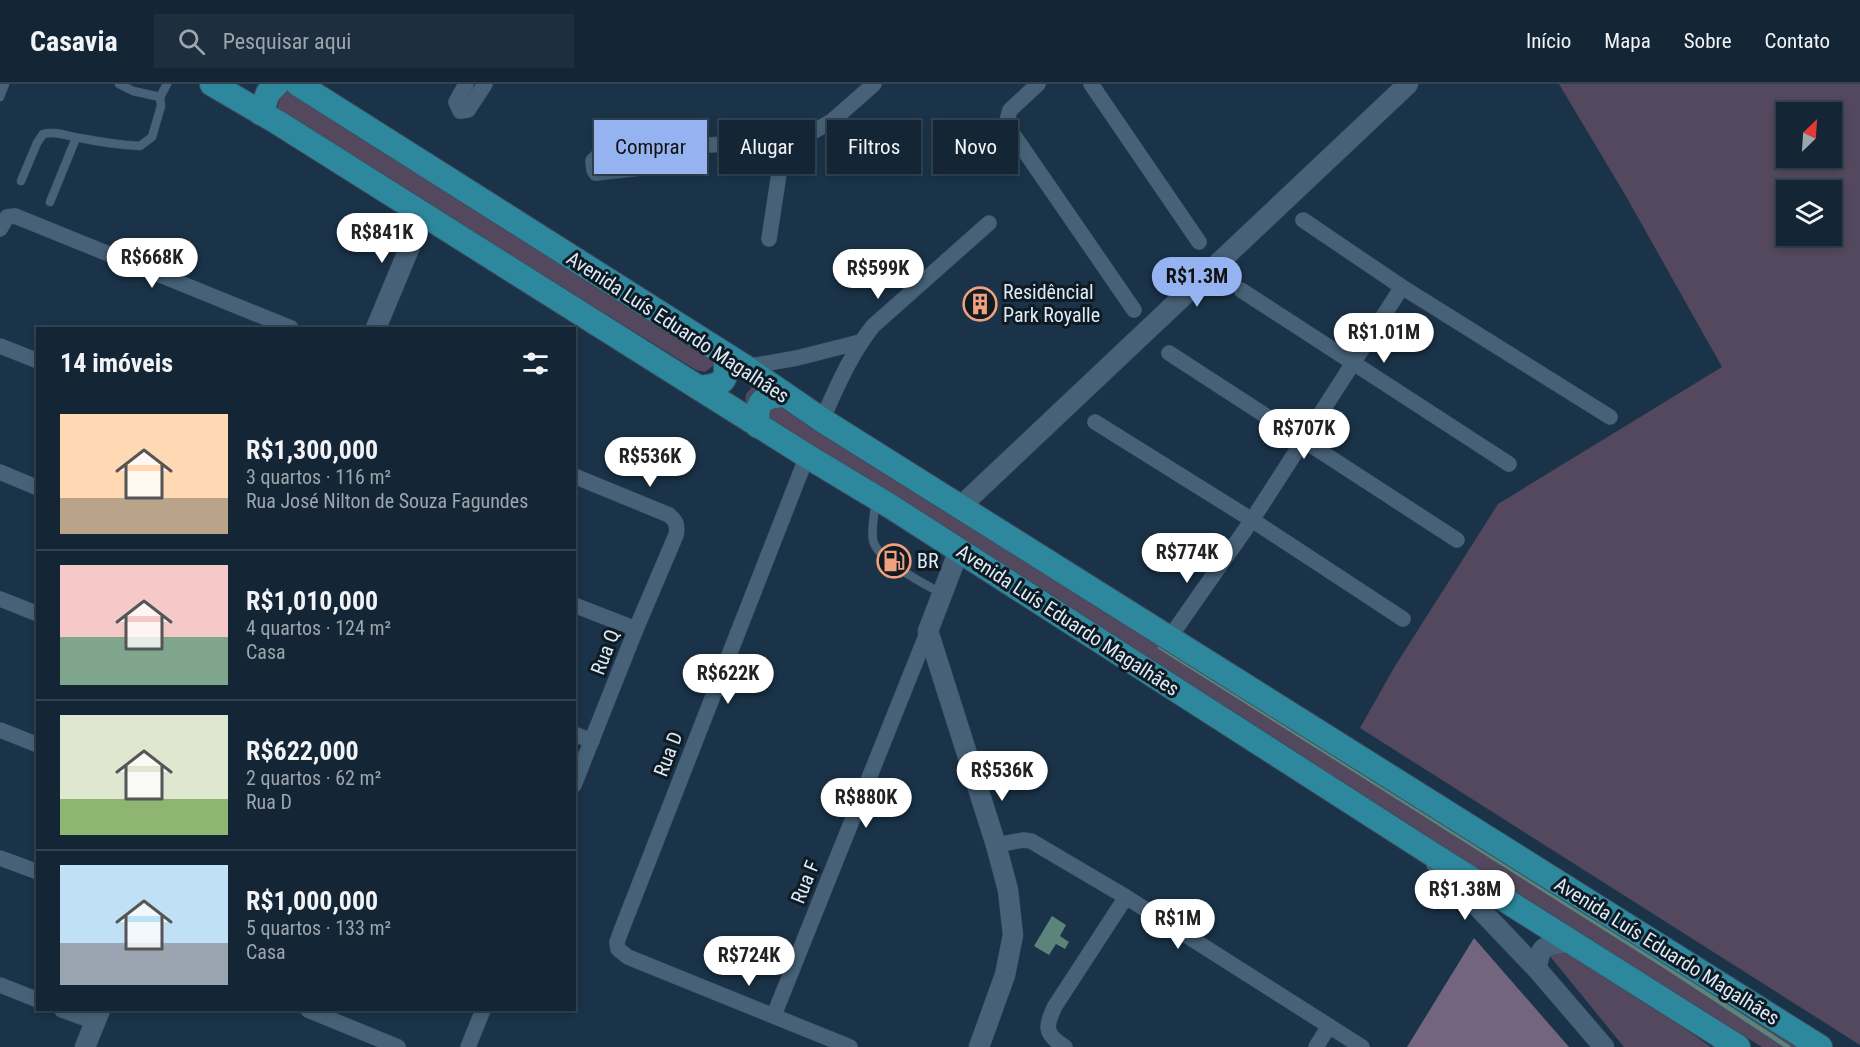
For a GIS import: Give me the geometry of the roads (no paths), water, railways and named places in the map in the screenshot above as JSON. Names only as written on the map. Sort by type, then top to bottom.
[{"type":"main road","name":"Avenida Luís Eduardo Magalhães","points":[[212,84],[959,550],[1421,847],[1738,1047]]},
{"type":"main road","points":[[261,113],[268,93],[277,84]]},
{"type":"main road","name":"Avenida Luís Eduardo Magalhães","points":[[298,84],[735,361],[822,420],[1820,1047]]},
{"type":"main road","points":[[699,388],[715,386],[722,382],[727,368],[735,361]]},
{"type":"main road","points":[[758,426],[756,412],[764,399],[772,395],[784,395]]},
{"type":"street","points":[[466,84],[456,102],[460,111],[468,110],[485,84]]},
{"type":"street","points":[[815,130],[831,121],[874,84]]},
{"type":"street","points":[[1091,84],[1199,242]]},
{"type":"street","points":[[961,506],[1408,84]]},
{"type":"street","points":[[1031,86],[1010,110],[1006,124],[1134,310]]},
{"type":"street","points":[[769,239],[779,174]]},
{"type":"street","points":[[376,327],[423,215]]},
{"type":"street","points":[[0,229],[7,218],[15,216],[289,327]]},
{"type":"street","points":[[1303,220],[1402,287],[1610,417]]},
{"type":"street","points":[[822,420],[846,364],[873,326],[989,223]]},
{"type":"street","points":[[1170,638],[1252,520],[1402,287]]},
{"type":"street","points":[[1241,290],[1509,464]]},
{"type":"street","points":[[735,361],[797,358],[860,342]]},
{"type":"street","points":[[0,346],[36,361]]},
{"type":"street","points":[[1169,353],[1457,540]]},
{"type":"street","points":[[1095,423],[1252,520],[1403,619]]},
{"type":"street","name":"Rua D","points":[[774,1015],[623,954],[618,949],[617,942],[807,456]]},
{"type":"street","points":[[0,472],[36,487]]},
{"type":"street","name":"Rua Q","points":[[576,477],[669,514],[675,520],[678,528],[576,780]]},
{"type":"street","points":[[959,550],[928,631],[996,845],[1008,890],[1013,935],[1005,975],[979,1047]]},
{"type":"street","points":[[0,599],[36,613]]},
{"type":"street","points":[[576,606],[636,629]]},
{"type":"street","name":"Rua F","points":[[774,1015],[928,631]]},
{"type":"street","points":[[0,730],[36,744]]},
{"type":"street","points":[[576,735],[592,741]]},
{"type":"street","points":[[996,845],[1023,840],[1031,841],[1126,897],[1362,1047]]},
{"type":"street","points":[[1421,847],[1537,969],[1604,1047]]},
{"type":"street","points":[[0,858],[36,871]]},
{"type":"street","points":[[1065,1047],[1050,1036],[1047,1029],[1048,1019],[1126,897]]},
{"type":"street","points":[[1537,969],[1538,957],[1542,950],[1549,945],[1571,942]]},
{"type":"street","points":[[0,985],[36,999]]},
{"type":"street","points":[[68,1011],[97,1016],[85,1047]]},
{"type":"street","points":[[310,1011],[398,1047]]},
{"type":"street","points":[[468,1047],[483,1011]]},
{"type":"street","points":[[774,1015],[850,1047]]},
{"type":"street","points":[[1316,1047],[1329,1026]]},
{"type":"lane","points":[[0,97],[5,84]]},
{"type":"lane","points":[[119,84],[133,91],[160,97]]},
{"type":"lane","points":[[21,181],[43,134],[54,132],[119,145],[140,146],[152,137],[161,106],[160,97],[167,84]]},
{"type":"lane","points":[[50,201],[76,138]]},
{"type":"lane","points":[[876,498],[873,541],[883,555],[907,574],[941,594]]},
{"type":"waterway","points":[[1160,647],[1668,968],[1788,1047]]},
{"type":"place","name":"Residêncial Park Royalle","points":[[980,304]]},
{"type":"place","name":"BR","points":[[894,561]]}]
